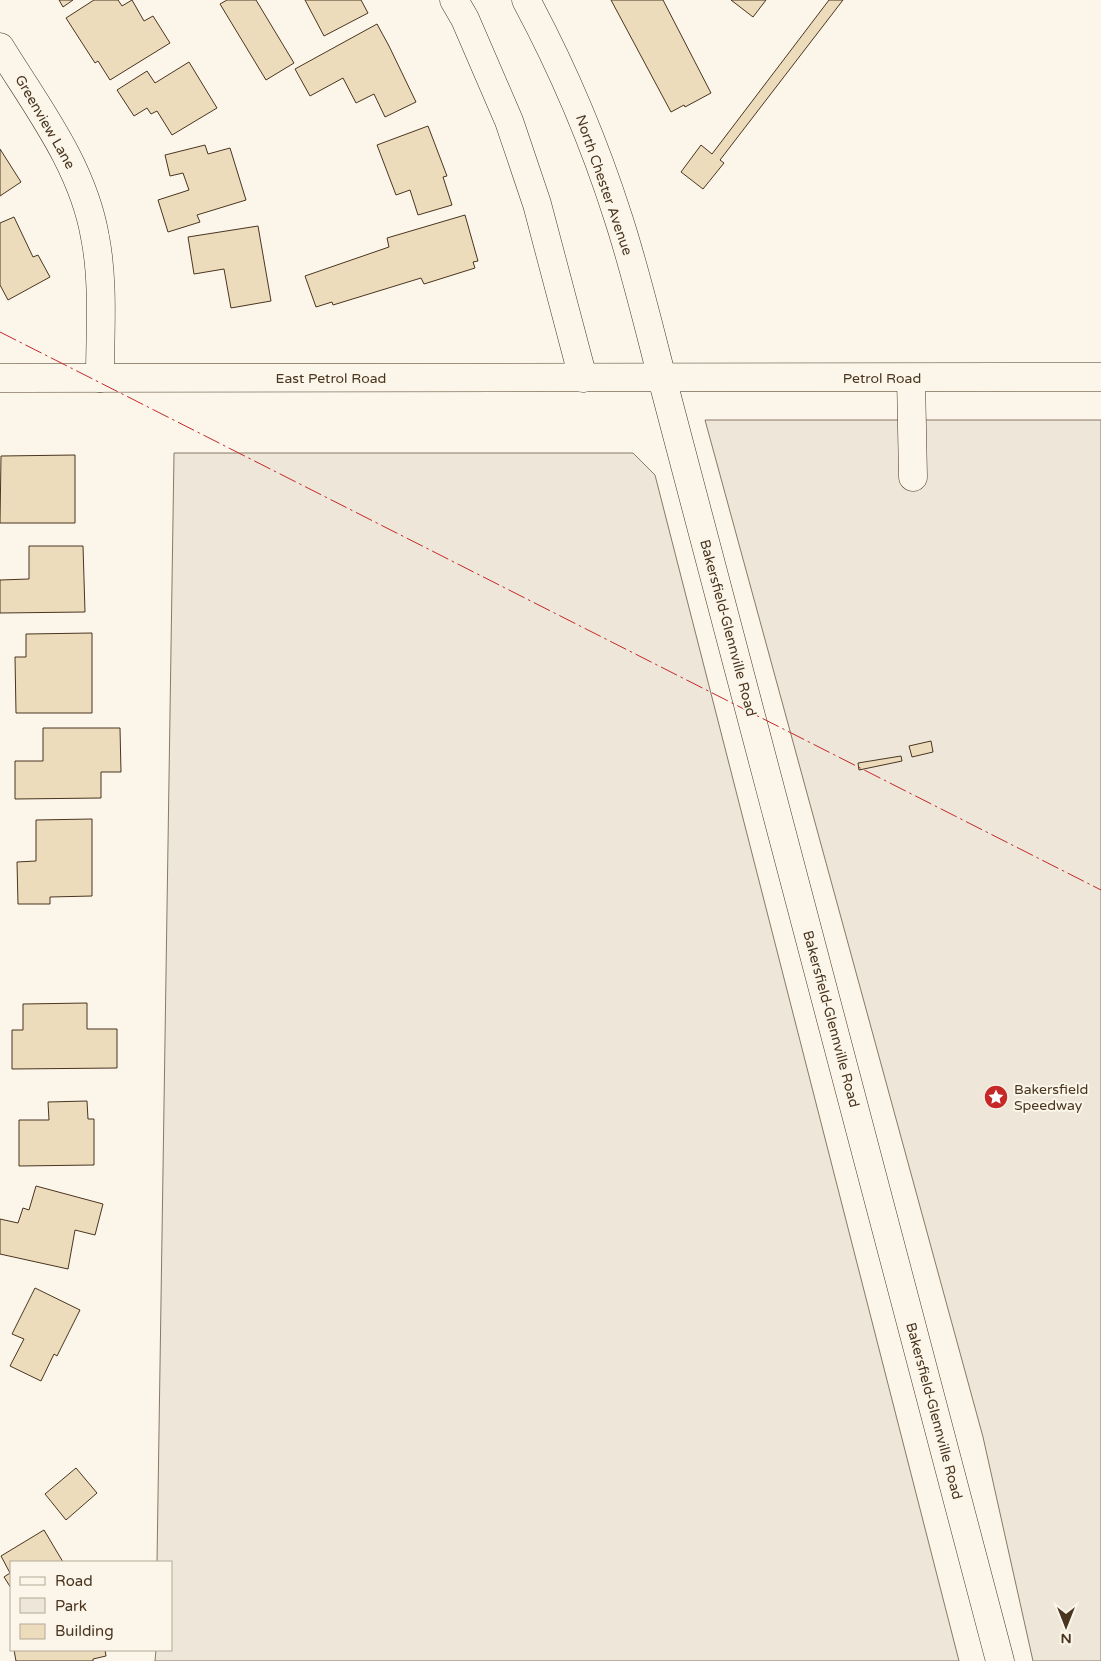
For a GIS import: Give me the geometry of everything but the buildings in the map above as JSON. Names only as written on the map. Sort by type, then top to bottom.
[{"type":"street","points":[[454,0],[465,19],[509,120],[537,204],[583,378]]},
{"type":"street","name":"North Chester Avenue","points":[[526,0],[545,35],[584,125],[618,217],[662,378]]},
{"type":"street","name":"Greenview Lane","points":[[0,48],[66,154],[84,194],[95,237],[100,281],[100,378]]},
{"type":"street","name":"Petrol Road","points":[[662,378],[1101,377]]},
{"type":"street","name":"East Petrol Road","points":[[0,378],[662,378]]},
{"type":"street","name":"Bakersfield-Glennville Road","points":[[662,378],[1000,1661]]},
{"type":"street","points":[[911,378],[913,478]]},
{"type":"green space","name":"Bakersfield Speedway","points":[[705,420],[1101,420],[1101,1661],[1033,1661],[983,1437]]},
{"type":"green space","points":[[174,453],[633,453],[655,475],[959,1661],[155,1661],[156,1651],[172,1651],[172,1561],[157,1561]]},
{"type":"power","points":[[0,332],[1101,890]]},
{"type":"place","name":"Bakersfield Speedway","points":[[996,1097]]}]
